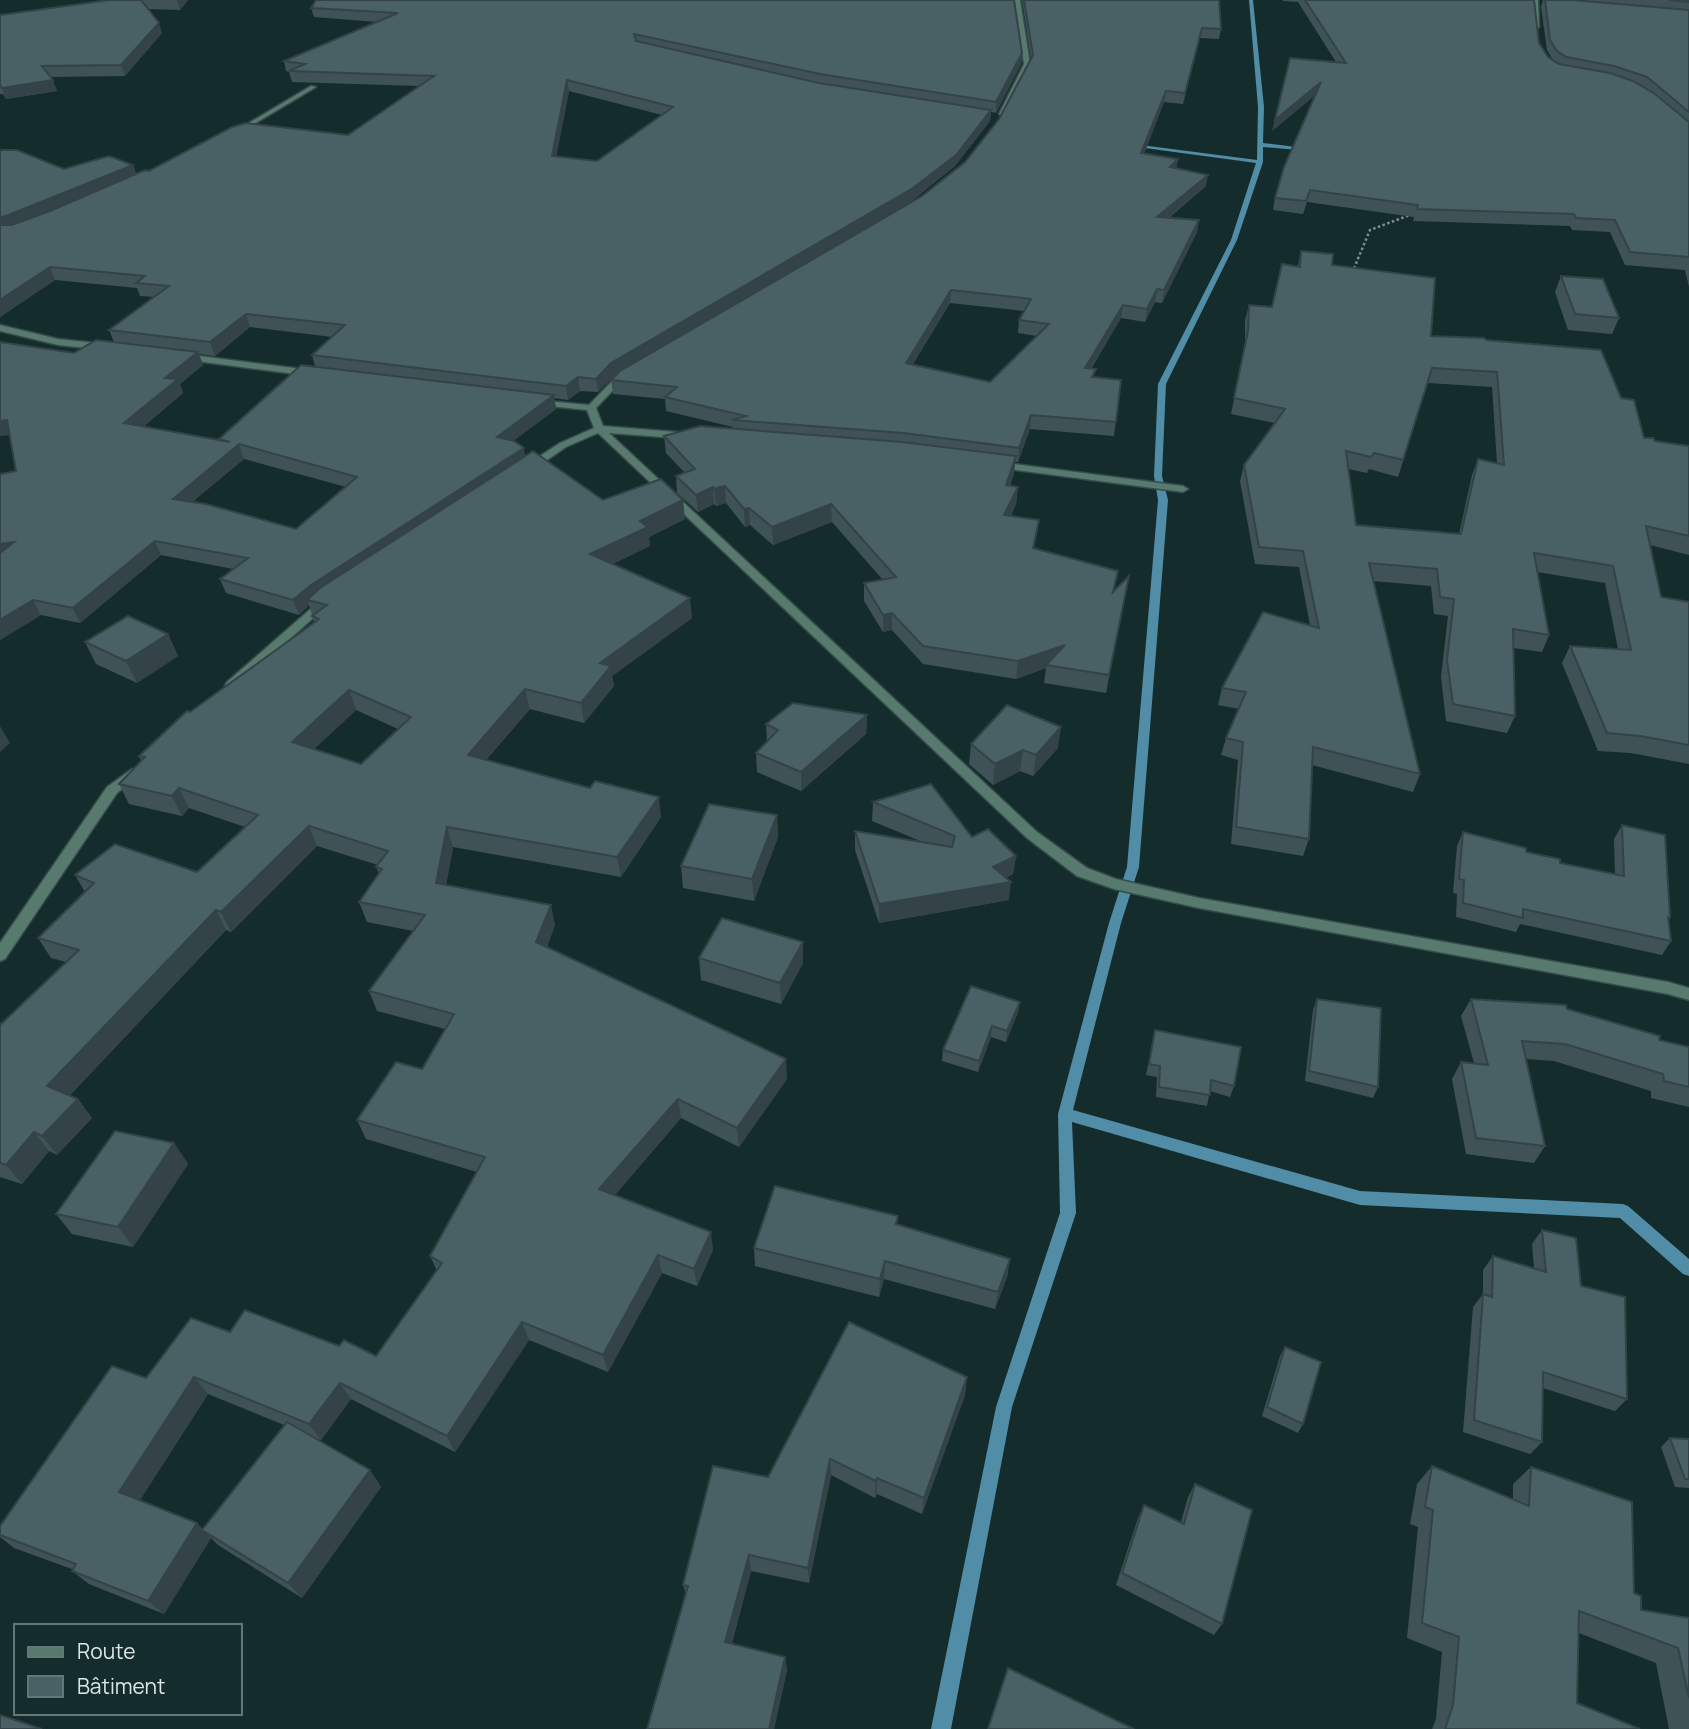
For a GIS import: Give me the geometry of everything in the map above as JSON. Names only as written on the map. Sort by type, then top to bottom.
[{"type":"street","points":[[994,128],[1027,64],[1017,0]]},
{"type":"street","points":[[1535,0],[1536,38]]},
{"type":"street","points":[[231,135],[313,88]]},
{"type":"street","points":[[0,328],[58,342],[113,348]]},
{"type":"street","points":[[167,355],[318,374]]},
{"type":"street","points":[[591,408],[617,380],[640,366]]},
{"type":"street","points":[[523,400],[591,408]]},
{"type":"street","points":[[591,408],[598,429],[1032,835],[1082,872],[1114,884],[1172,898],[1689,994]]},
{"type":"street","points":[[517,475],[564,445],[598,429],[706,437]]},
{"type":"street","points":[[983,463],[1178,489]]},
{"type":"street","points":[[216,697],[332,597]]},
{"type":"street","points":[[0,955],[112,790],[144,762]]},
{"type":"path","points":[[1351,276],[1370,230],[1416,212]]},
{"type":"building","points":[[109,0],[141,0],[159,23],[121,65],[42,66],[53,80],[2,88],[0,15]]},
{"type":"building","points":[[316,0],[1014,0],[1022,53],[996,102],[820,74],[634,34],[636,41],[819,83],[991,110],[956,155],[913,188],[611,363],[596,379],[578,377],[566,386],[312,355],[345,325],[246,314],[210,342],[109,330],[169,286],[136,283],[145,276],[50,267],[0,300],[0,225],[12,225],[145,170],[149,171],[232,127],[246,123],[348,135],[434,76],[289,71],[305,64],[284,61],[398,13],[311,8]],"holes":[[[567,80],[673,107],[597,161],[552,156]]]},
{"type":"building","points":[[1024,0],[1219,0],[1221,29],[1202,28],[1185,93],[1166,91],[1141,153],[1178,159],[1170,167],[1208,175],[1157,217],[1199,220],[1164,290],[1157,289],[1147,309],[1123,305],[1085,368],[1096,369],[1092,377],[1121,380],[1116,422],[1031,415],[1019,448],[903,433],[732,420],[746,416],[665,397],[677,387],[611,380],[620,371],[922,196],[965,162],[999,119],[1033,55]],"holes":[[[951,290],[1031,299],[1019,320],[1049,324],[990,382],[906,363]]]},
{"type":"building","points":[[1305,0],[1534,0],[1539,43],[1548,57],[1559,64],[1610,73],[1633,81],[1655,94],[1689,122],[1689,257],[1630,252],[1615,220],[1576,218],[1574,214],[1417,209],[1418,205],[1310,190],[1306,201],[1275,198],[1284,167],[1321,82],[1275,120],[1290,58],[1346,63]]},
{"type":"building","points":[[1545,0],[1689,10],[1689,112],[1647,77],[1614,66],[1566,57],[1557,51],[1550,40]]},
{"type":"building","points":[[0,150],[17,150],[64,169],[109,156],[133,165],[0,217]]},
{"type":"building","points":[[1301,251],[1333,254],[1332,265],[1435,278],[1431,336],[1484,338],[1601,350],[1621,398],[1634,400],[1644,438],[1689,446],[1689,536],[1646,526],[1661,597],[1689,602],[1689,745],[1607,733],[1570,646],[1631,650],[1613,566],[1534,553],[1549,635],[1513,629],[1515,716],[1453,704],[1447,660],[1454,599],[1440,597],[1437,569],[1369,563],[1420,774],[1313,747],[1309,839],[1236,827],[1243,742],[1226,738],[1246,692],[1222,688],[1263,612],[1319,628],[1303,551],[1259,547],[1244,465],[1285,409],[1234,398],[1248,331],[1249,305],[1272,307],[1282,264],[1300,267]],"holes":[[[1432,368],[1497,372],[1504,465],[1478,459],[1461,534],[1356,525],[1346,451],[1371,457],[1374,453],[1403,460]]]},
{"type":"building","points":[[1561,276],[1603,279],[1619,318],[1575,314]]},
{"type":"building","points":[[96,340],[198,352],[165,378],[178,379],[124,423],[230,442],[219,439],[301,365],[554,395],[497,437],[514,441],[524,448],[311,585],[293,600],[220,579],[248,558],[155,541],[73,608],[33,600],[0,620],[0,553],[14,542],[0,544],[0,474],[16,471],[7,420],[0,421],[0,342],[74,353]],"holes":[[[239,444],[357,477],[296,529],[206,504],[173,499]]]},
{"type":"building","points":[[700,426],[902,442],[1016,456],[1006,485],[1018,487],[1004,515],[1039,520],[1033,548],[1118,571],[1113,592],[1129,576],[1109,675],[1046,665],[1065,645],[1018,661],[923,646],[892,613],[883,615],[864,583],[896,577],[831,504],[772,527],[749,508],[744,509],[725,486],[713,487],[696,495],[676,476],[695,469],[664,436]]},
{"type":"building","points":[[533,451],[603,500],[661,479],[683,500],[640,521],[648,527],[590,554],[690,598],[600,663],[611,666],[581,703],[525,689],[468,755],[590,788],[595,781],[659,797],[617,857],[447,827],[436,883],[551,905],[536,942],[786,1059],[737,1128],[678,1099],[599,1189],[711,1232],[694,1269],[658,1255],[603,1355],[522,1322],[447,1436],[340,1383],[309,1424],[194,1377],[119,1492],[197,1523],[148,1601],[72,1571],[76,1564],[0,1535],[0,1526],[112,1366],[146,1378],[191,1318],[230,1332],[245,1310],[339,1346],[344,1340],[376,1356],[442,1263],[430,1256],[485,1157],[357,1120],[396,1062],[422,1069],[454,1014],[369,991],[425,915],[359,902],[382,869],[376,867],[388,851],[309,826],[221,912],[216,910],[47,1086],[78,1099],[42,1136],[34,1132],[6,1165],[0,1163],[0,1025],[79,950],[38,938],[94,883],[75,875],[115,844],[197,872],[258,815],[179,788],[172,796],[119,784],[145,757],[139,756],[187,711],[190,712],[319,619],[312,616],[327,605],[307,600],[320,588]],"holes":[[[349,690],[411,717],[361,764],[292,742]]]},
{"type":"building","points":[[128,616],[168,634],[126,661],[85,642]]},
{"type":"building","points":[[793,703],[867,715],[801,772],[756,753],[778,730],[766,724]]},
{"type":"building","points":[[1007,705],[1061,727],[1036,755],[1023,750],[995,764],[971,744]]},
{"type":"building","points":[[931,784],[972,837],[988,829],[1016,856],[993,867],[1011,882],[879,904],[855,831],[952,847],[955,836],[873,802]]},
{"type":"building","points":[[709,804],[777,815],[752,879],[681,866]]},
{"type":"building","points":[[1622,825],[1665,835],[1671,941],[1523,909],[1523,918],[1463,903],[1464,880],[1459,879],[1463,832],[1526,848],[1526,852],[1560,859],[1560,863],[1624,876]]},
{"type":"building","points":[[722,918],[803,942],[780,983],[699,958]]},
{"type":"building","points":[[971,986],[1020,1002],[1007,1031],[992,1026],[979,1061],[943,1050]]},
{"type":"building","points":[[1317,999],[1381,1008],[1378,1087],[1309,1071]]},
{"type":"building","points":[[1471,999],[1566,1005],[1567,1009],[1660,1036],[1659,1040],[1689,1047],[1689,1087],[1664,1081],[1663,1074],[1565,1044],[1522,1041],[1545,1146],[1476,1138],[1461,1062],[1488,1065]]},
{"type":"building","points":[[1155,1030],[1241,1047],[1234,1086],[1211,1080],[1210,1095],[1159,1087],[1160,1066],[1149,1064]]},
{"type":"building","points":[[115,1131],[174,1143],[118,1227],[56,1214]]},
{"type":"building","points":[[775,1186],[898,1216],[896,1224],[1010,1259],[998,1292],[885,1261],[880,1279],[754,1248]]},
{"type":"building","points":[[1542,1230],[1576,1238],[1581,1286],[1625,1297],[1627,1399],[1543,1372],[1542,1442],[1474,1420],[1483,1294],[1492,1297],[1493,1256],[1546,1272]]},
{"type":"building","points":[[849,1322],[967,1377],[924,1498],[877,1478],[876,1481],[830,1459],[808,1568],[749,1555],[725,1642],[785,1657],[769,1729],[647,1729],[688,1586],[683,1585],[713,1466],[768,1477]]},
{"type":"building","points":[[1285,1347],[1321,1362],[1303,1424],[1267,1407]]},
{"type":"building","points":[[287,1422],[370,1470],[288,1583],[202,1530]]},
{"type":"building","points":[[1670,1438],[1689,1439],[1689,1479],[1685,1479]]},
{"type":"building","points":[[1432,1466],[1529,1506],[1531,1467],[1632,1502],[1634,1593],[1641,1596],[1641,1610],[1689,1618],[1689,1698],[1678,1648],[1579,1611],[1577,1703],[1640,1729],[1445,1729],[1453,1705],[1459,1637],[1422,1623],[1433,1510],[1425,1507]]},
{"type":"building","points":[[1195,1484],[1252,1510],[1222,1624],[1122,1573],[1144,1505],[1184,1524]]},
{"type":"building","points":[[1008,1668],[1134,1729],[988,1729]]},
{"type":"building","points":[[0,1715],[42,1729],[0,1729]]},
{"type":"waterway","points":[[1251,0],[1261,107],[1260,145]]},
{"type":"waterway","points":[[1260,145],[1260,162]]},
{"type":"waterway","points":[[1260,145],[1309,149]]},
{"type":"waterway","points":[[1133,146],[1260,162]]},
{"type":"waterway","points":[[1065,1114],[1115,923],[1133,867],[1163,500],[1158,476],[1162,384],[1234,240],[1260,162]]},
{"type":"waterway","points":[[941,1729],[1004,1407],[1068,1213],[1065,1114]]},
{"type":"waterway","points":[[1065,1114],[1360,1198],[1623,1211],[1689,1269]]}]
